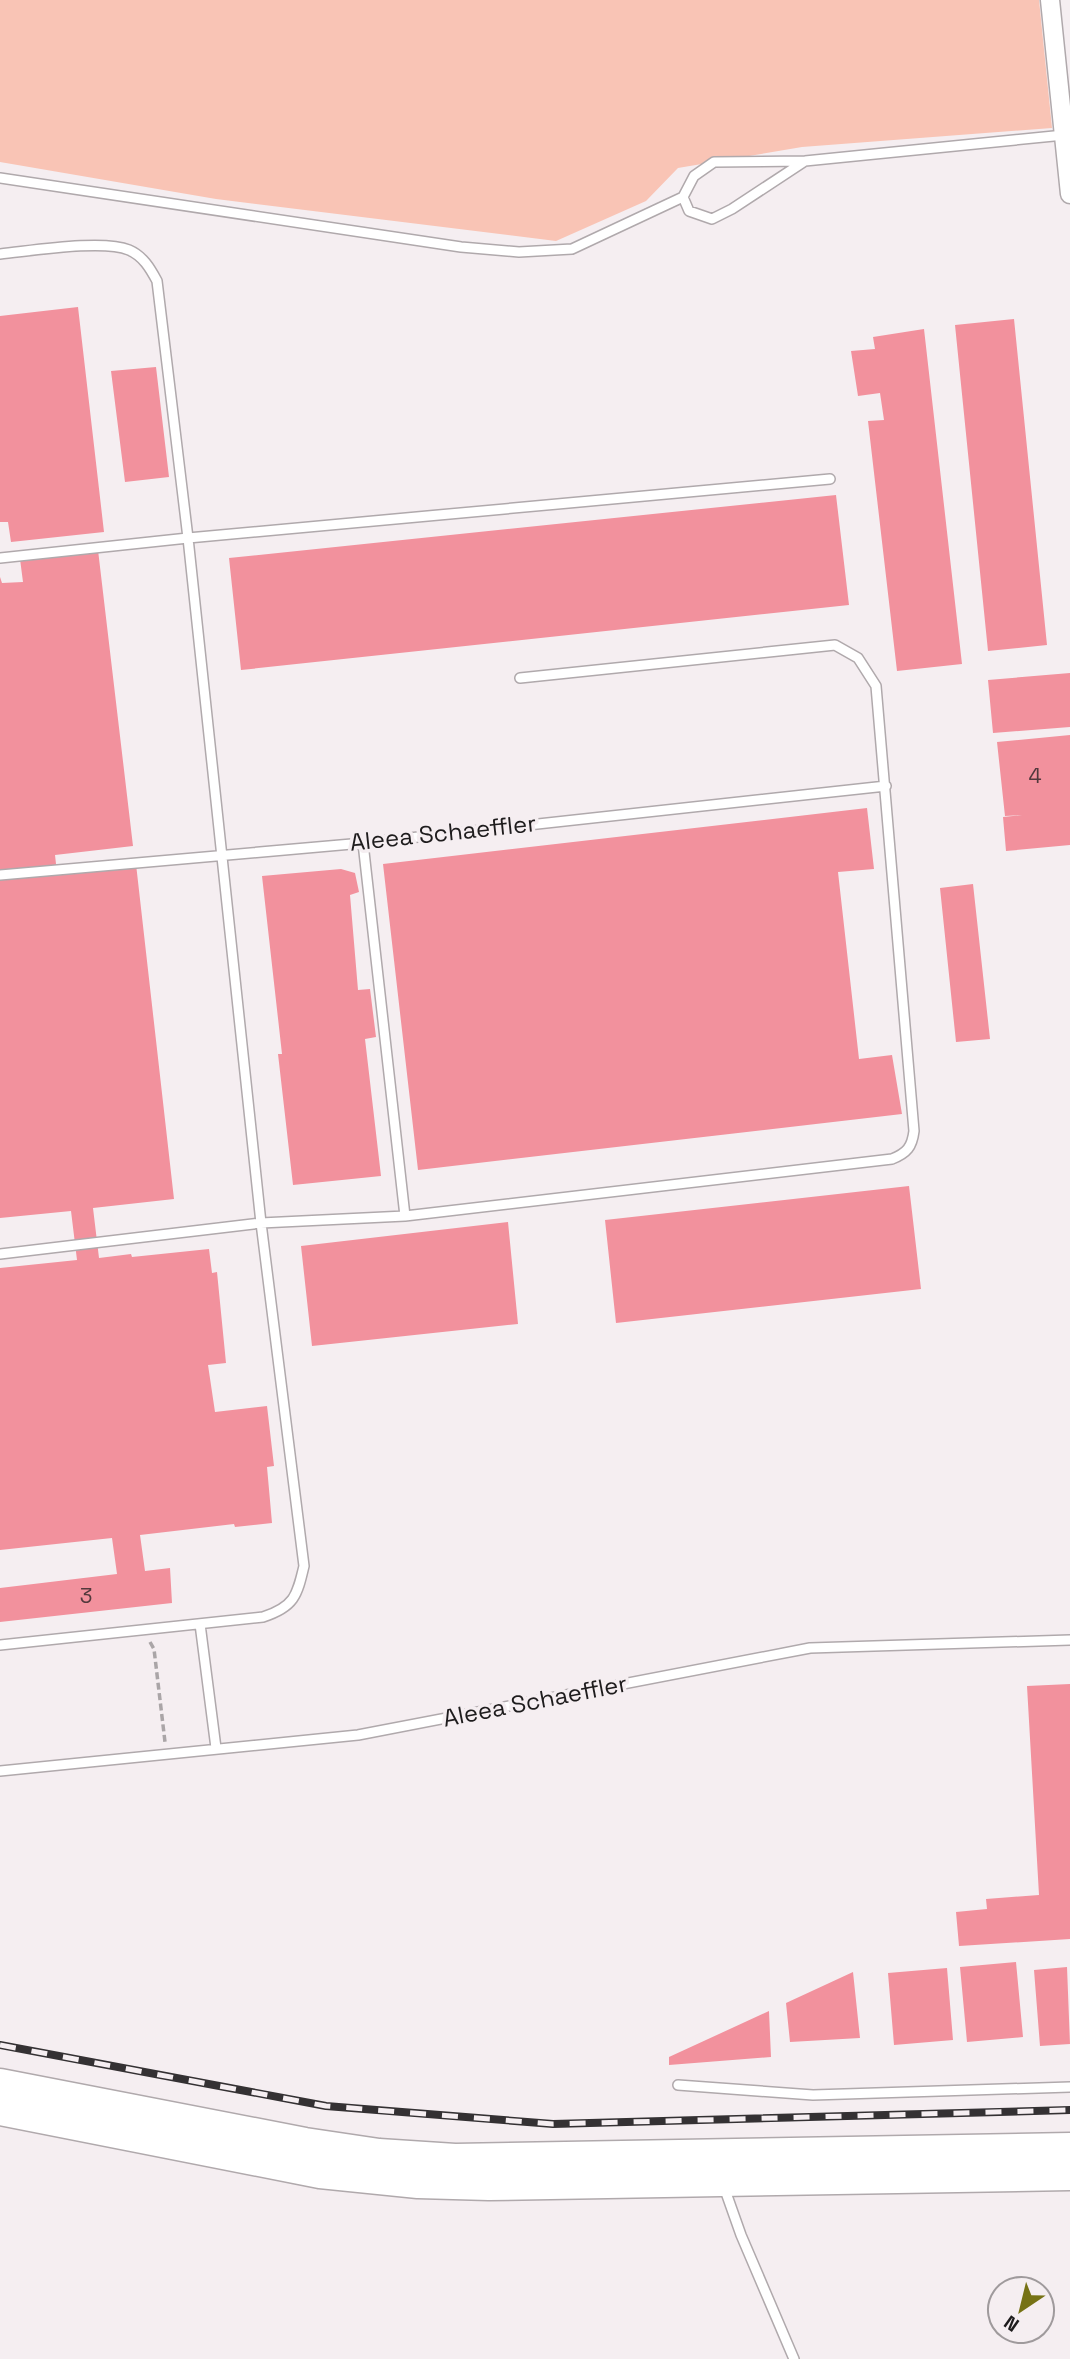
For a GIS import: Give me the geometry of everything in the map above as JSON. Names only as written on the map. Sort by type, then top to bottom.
[{"type":"highway","points":[[0,2084],[305,2143],[379,2154],[442,2158],[1070,2148]]},
{"type":"highway","points":[[0,2110],[320,2173],[418,2183],[489,2185],[1070,2175]]},
{"type":"street","points":[[1050,0],[1070,194]]},
{"type":"lane","points":[[0,178],[461,247],[519,252],[572,248],[683,197],[694,176],[713,162],[805,161],[1064,135]]},
{"type":"lane","points":[[683,197],[689,211],[712,219],[805,161]]},
{"type":"lane","points":[[0,254],[113,244],[132,251],[148,264],[157,281],[188,538],[261,1223],[304,1566],[298,1594],[283,1611],[263,1617],[0,1645]]},
{"type":"lane","points":[[0,558],[830,479]]},
{"type":"lane","points":[[0,1254],[261,1223],[405,1216],[892,1159],[906,1153],[914,1131],[886,786],[876,686],[858,658],[835,645],[520,678]]},
{"type":"lane","name":"Aleea Schaeffler","points":[[0,875],[363,842],[886,786]]},
{"type":"lane","points":[[363,842],[405,1216]]},
{"type":"lane","points":[[200,1623],[216,1748]]},
{"type":"lane","name":"Aleea Schaeffler","points":[[0,1771],[358,1735],[810,1648],[1070,1640]]},
{"type":"lane","points":[[678,2085],[813,2095],[1070,2087]]},
{"type":"lane","points":[[722,2182],[741,2235],[794,2359]]},
{"type":"path","points":[[143,1630],[154,1649],[167,1754]]},
{"type":"shaded area","points":[[0,0],[1039,0],[1052,128],[802,147],[678,168],[646,201],[556,241],[216,199],[0,162]]},
{"type":"building","points":[[78,307],[104,532],[11,542],[8,522],[0,522],[0,316]]},
{"type":"building","points":[[1014,319],[1047,645],[988,651],[955,325]]},
{"type":"building","points":[[924,329],[962,664],[897,671],[868,421],[884,420],[880,393],[858,396],[851,351],[875,349],[873,337]]},
{"type":"building","points":[[156,367],[169,477],[125,482],[111,371]]},
{"type":"building","points":[[836,495],[849,605],[241,670],[229,558]]},
{"type":"building","points":[[98,550],[133,846],[55,855],[57,873],[136,864],[174,1199],[93,1208],[99,1258],[209,1249],[212,1273],[217,1272],[226,1363],[208,1365],[215,1412],[267,1406],[274,1466],[267,1467],[272,1523],[235,1527],[234,1524],[140,1535],[145,1571],[170,1568],[172,1603],[0,1622],[0,1588],[117,1574],[112,1538],[0,1550],[0,1268],[77,1260],[71,1211],[0,1218],[0,577],[2,583],[23,582],[20,559]]},
{"type":"building","points":[[1070,673],[1070,727],[993,733],[988,680]]},
{"type":"building","points":[[1070,735],[1070,845],[1006,851],[1003,817],[1022,815],[1005,816],[997,742]]},
{"type":"building","points":[[867,808],[874,869],[838,872],[859,1059],[892,1055],[902,1114],[418,1170],[383,864]]},
{"type":"building","points":[[341,869],[355,873],[359,892],[350,895],[358,990],[370,989],[376,1037],[365,1039],[381,1176],[293,1185],[278,1054],[282,1054],[262,876]]},
{"type":"building","points":[[973,884],[990,1039],[956,1042],[940,888]]},
{"type":"building","points":[[909,1186],[921,1289],[616,1323],[605,1220]]},
{"type":"building","points":[[508,1222],[518,1324],[312,1346],[301,1246]]},
{"type":"building","points":[[1070,1684],[1070,1939],[959,1946],[956,1912],[987,1909],[986,1899],[1039,1895],[1027,1686]]},
{"type":"building","points":[[1016,1962],[1023,2037],[967,2042],[960,1967]]},
{"type":"building","points":[[1067,1967],[1070,2044],[1040,2046],[1034,1970]]},
{"type":"building","points":[[947,1968],[953,2040],[894,2045],[888,1973]]},
{"type":"building","points":[[853,1972],[860,2038],[790,2042],[786,2003]]},
{"type":"building","points":[[769,2011],[771,2057],[669,2065],[669,2057]]},
{"type":"railway","points":[[0,2045],[326,2106],[553,2124],[1070,2110]]}]
